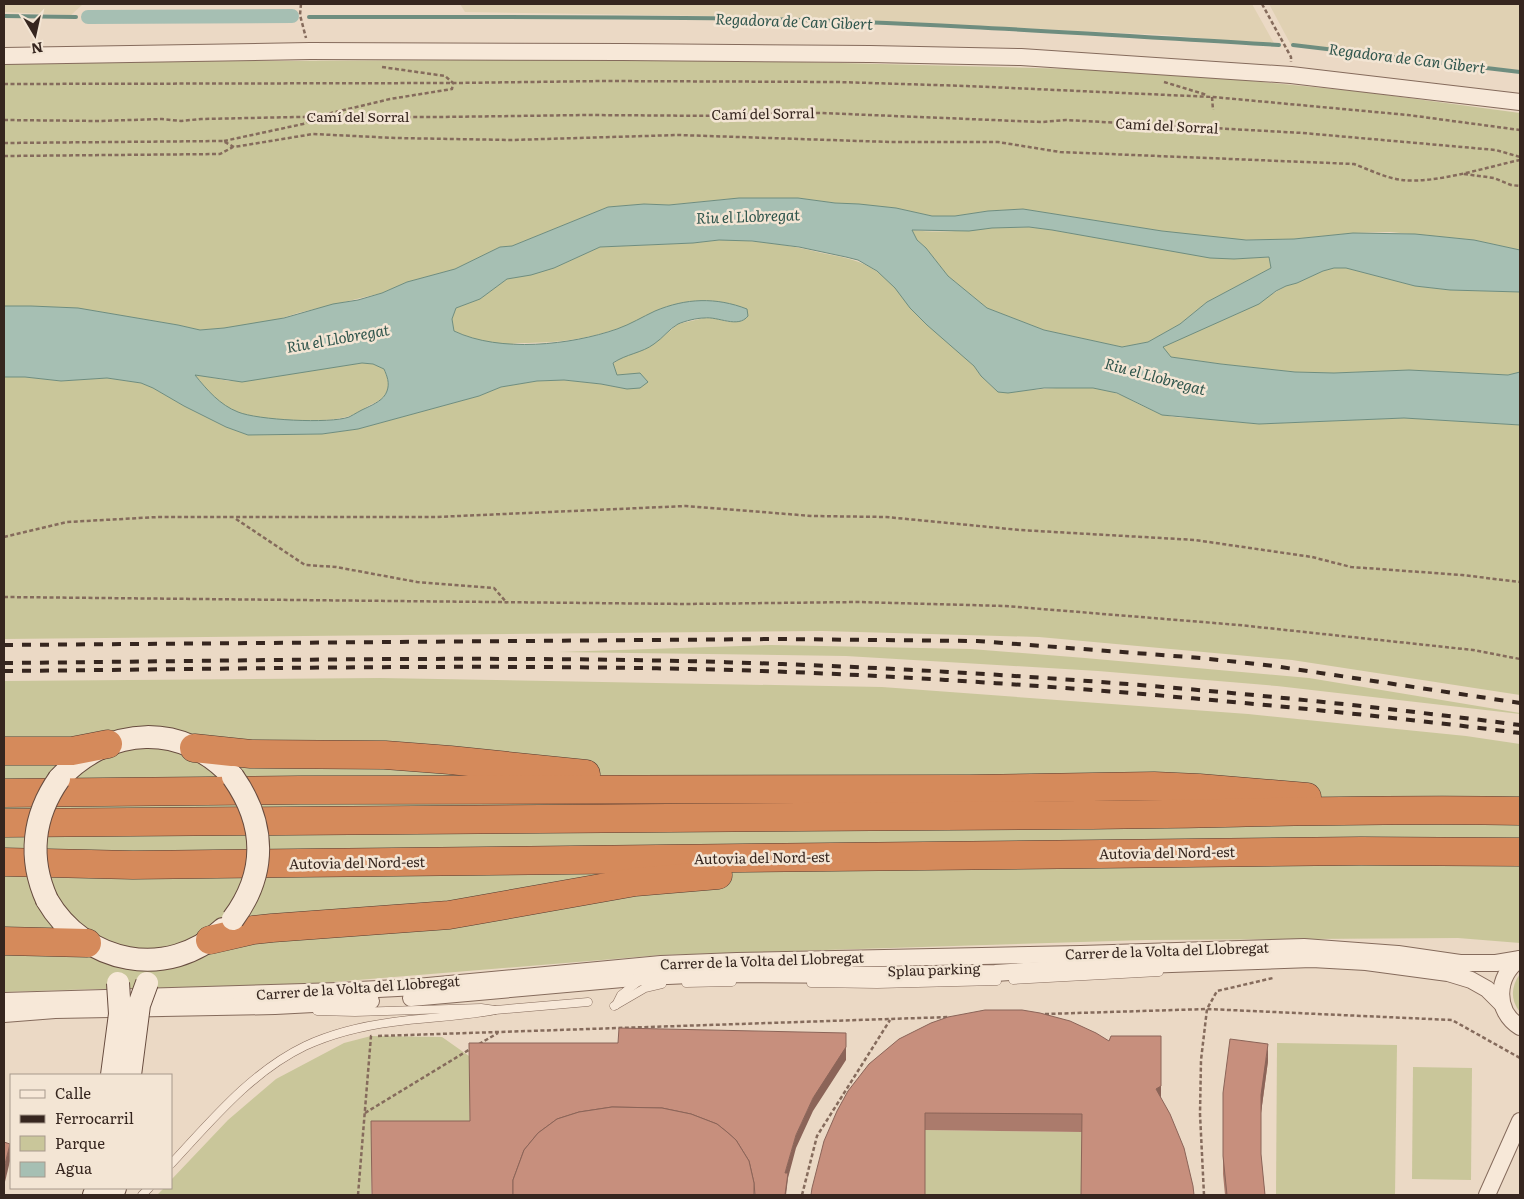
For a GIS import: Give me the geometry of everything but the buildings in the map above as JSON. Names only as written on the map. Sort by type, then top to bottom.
[{"type":"highway","points":[[4,751],[72,751],[108,744]]},
{"type":"highway","points":[[194,748],[251,754],[385,755],[450,760],[722,789]]},
{"type":"highway","points":[[4,793],[1172,787],[1276,794],[1433,810]]},
{"type":"highway","points":[[4,823],[294,819],[1083,815],[1433,810],[1520,811]]},
{"type":"highway","name":"Autovia del Nord-est","points":[[4,862],[133,865],[1361,851],[1520,852]]},
{"type":"highway","points":[[210,940],[253,930],[272,928],[449,915],[635,882],[754,872],[1026,856]]},
{"type":"highway","points":[[4,874],[133,865]]},
{"type":"highway","points":[[5,941],[96,947]]},
{"type":"main road","points":[[134,738],[160,738],[178,741],[194,748],[215,760],[233,777],[248,801],[253,814],[258,855],[253,883],[241,908],[233,919],[210,940],[188,952],[165,958],[134,959],[96,947],[64,924],[47,900],[37,872],[35,842],[44,804],[59,779],[81,758],[108,744],[134,738]]},
{"type":"main road","points":[[96,947],[117,976],[118,983],[120,1014],[112,1074]]},
{"type":"main road","points":[[130,1074],[139,1005],[151,975],[165,958]]},
{"type":"street","points":[[4,56],[310,51],[870,54],[1020,57],[1290,75],[1520,102]]},
{"type":"street","name":"Carrer de la Volta del Llobregat","points":[[4,1001],[71,998],[163,998],[348,991],[417,987],[660,964],[737,961],[1082,954],[1304,947],[1389,953],[1460,964],[1496,963],[1520,959]]},
{"type":"street","points":[[1502,1004],[1501,990],[1504,978],[1510,967],[1520,959]]},
{"type":"street","name":"Carrer de la Volta del Llobregat","points":[[4,1014],[55,1010],[275,1006],[441,996],[644,977],[722,974],[995,973],[1086,967],[1312,960],[1366,962],[1425,969],[1471,980],[1487,989],[1502,1004],[1516,1024],[1520,1035]]},
{"type":"street","points":[[1487,1195],[1520,1121]]},
{"type":"lane","name":"Splau parking","points":[[644,977],[621,995],[614,1006],[645,988],[660,984],[981,982],[1159,972],[1242,961]]},
{"type":"lane","points":[[172,1163],[238,1094],[268,1070],[305,1046],[344,1032],[392,1022],[433,1016],[588,1002]]},
{"type":"lane","points":[[275,1006],[329,1012],[481,1008],[495,1010]]},
{"type":"path","points":[[301,4],[300,14],[310,51]]},
{"type":"path","points":[[1262,4],[1291,57],[1290,75]]},
{"type":"path","points":[[4,84],[603,81],[838,82],[1213,97],[1399,114],[1520,130]]},
{"type":"path","points":[[4,143],[222,141],[303,124],[318,117],[390,99],[452,89],[453,83]]},
{"type":"path","points":[[1213,97],[1213,110]]},
{"type":"path","name":"Camí del Sorral","points":[[4,120],[98,121],[162,119],[181,121],[201,118],[587,114],[731,116],[757,113],[821,113],[1042,122],[1066,120],[1312,134],[1496,150],[1520,159]]},
{"type":"path","name":"Camí del Sorral","points":[[4,156],[220,154],[234,147],[313,134],[395,138],[511,140],[678,135],[890,142],[998,142],[1060,152],[1354,164],[1375,173],[1402,180],[1428,180],[1520,159]]},
{"type":"path","points":[[222,141],[234,147]]},
{"type":"path","name":"Camí del Sorral","points":[[1460,173],[1494,178],[1511,185],[1520,186]]},
{"type":"path","points":[[4,537],[67,522],[158,517],[436,517],[686,506],[812,516],[886,517],[1020,530],[1195,540],[1312,557],[1351,568],[1462,575],[1520,582]]},
{"type":"path","points":[[236,518],[305,565],[336,567],[417,582],[494,588],[507,603]]},
{"type":"path","points":[[4,597],[507,603],[686,604],[858,602],[1005,606],[1259,627],[1473,650],[1520,659]]},
{"type":"path","points":[[1204,1195],[1200,1114],[1201,1060],[1207,1009],[1217,991],[1274,978]]},
{"type":"path","points":[[1039,1014],[1207,1009],[1452,1020],[1520,1058]]},
{"type":"path","points":[[358,1195],[371,1036],[950,1017]]},
{"type":"path","points":[[802,1195],[817,1136],[891,1019]]},
{"type":"path","points":[[364,1114],[499,1032]]},
{"type":"shaded area","points":[[4,4],[83,4],[71,15],[4,12]]},
{"type":"shaded area","points":[[460,4],[1252,4],[1275,45],[1166,35],[776,17],[465,12]]},
{"type":"shaded area","points":[[1269,4],[1520,4],[1520,70],[1291,45]]},
{"type":"green space","points":[[685,59],[1149,71],[1364,92],[1520,113],[1520,250],[1474,240],[1390,232],[1353,233],[1294,239],[1234,240],[1162,231],[1023,209],[988,211],[955,216],[932,216],[896,208],[798,198],[727,199],[669,205],[644,204],[608,207],[512,246],[500,247],[455,269],[407,282],[382,293],[298,313],[273,321],[200,330],[89,310],[4,306],[4,62]]},
{"type":"green space","points":[[1029,227],[1234,259],[1269,257],[1271,268],[1207,302],[1180,324],[1148,342],[1122,347],[1044,330],[987,308],[948,276],[926,248],[917,240],[912,230],[951,231]]},
{"type":"green space","points":[[745,240],[783,245],[850,259],[870,267],[891,283],[910,308],[974,366],[981,376],[998,392],[1078,387],[1092,388],[1119,394],[1167,416],[1242,423],[1259,424],[1404,418],[1520,425],[1520,695],[1292,660],[1039,637],[822,631],[4,639],[4,377],[61,381],[107,378],[141,383],[226,427],[248,435],[322,434],[358,429],[479,396],[501,387],[537,381],[564,380],[627,389],[640,374],[617,375],[613,364],[622,357],[654,344],[678,324],[704,318],[717,318],[729,322],[744,320],[747,309],[724,302],[690,301],[655,311],[632,324],[588,337],[505,345],[479,340],[454,331],[452,319],[456,308],[480,299],[507,279],[554,268],[600,247]]},
{"type":"green space","points":[[1334,268],[1346,268],[1415,286],[1450,290],[1520,292],[1520,372],[1508,375],[1409,370],[1334,373],[1295,372],[1171,357],[1162,347],[1237,314],[1286,286]]},
{"type":"green space","points":[[362,363],[373,364],[384,369],[388,382],[386,394],[378,401],[353,415],[323,420],[263,418],[240,413],[220,402],[194,374],[229,381]]},
{"type":"green space","points":[[771,645],[971,649],[1309,678],[1520,714],[1277,686],[1098,671],[846,656],[558,652]]},
{"type":"green space","points":[[380,678],[882,687],[1248,714],[1466,736],[1520,744],[1520,943],[1458,938],[1146,940],[662,955],[260,988],[96,989],[4,992],[4,681]]},
{"type":"green space","points":[[1520,974],[1520,1012],[1513,998],[1513,988]]},
{"type":"green space","points":[[371,1036],[442,1037],[469,1056],[470,1134],[371,1134],[371,1195],[157,1195],[163,1189],[172,1189],[172,1179],[228,1120],[276,1079],[344,1043]]},
{"type":"green space","points":[[1277,1043],[1397,1045],[1395,1195],[1276,1195]]},
{"type":"green space","points":[[1413,1067],[1472,1068],[1471,1180],[1412,1179]]},
{"type":"green space","points":[[925,1130],[1082,1132],[1082,1195],[925,1195]]},
{"type":"water","name":"Riu el Llobregat","points":[[739,198],[798,198],[896,208],[932,216],[955,216],[988,211],[1023,209],[1162,231],[1246,240],[1294,239],[1353,233],[1415,234],[1474,240],[1520,250],[1520,292],[1450,290],[1415,286],[1346,268],[1334,268],[1286,286],[1259,304],[1163,347],[1171,357],[1295,372],[1334,373],[1409,370],[1508,375],[1520,372],[1520,425],[1404,418],[1259,424],[1162,415],[1117,393],[1093,388],[1044,388],[1008,393],[998,392],[981,376],[974,366],[910,308],[895,288],[877,271],[858,260],[846,257],[799,247],[752,241],[719,240],[600,247],[554,268],[531,275],[507,279],[480,299],[456,308],[452,319],[454,331],[472,338],[514,344],[557,342],[599,335],[622,327],[655,311],[690,301],[724,302],[747,309],[748,316],[739,322],[704,318],[678,324],[649,347],[613,363],[617,375],[640,373],[648,382],[640,388],[627,389],[564,380],[537,381],[501,387],[479,396],[358,429],[322,434],[248,435],[226,427],[141,383],[107,378],[61,381],[4,377],[4,306],[78,308],[200,330],[224,328],[284,318],[382,293],[407,282],[455,269],[500,247],[512,246],[608,207],[644,204],[669,205]],"holes":[[[1029,227],[1210,258],[1269,257],[1271,268],[1207,302],[1180,324],[1148,342],[1122,347],[1044,330],[987,308],[948,276],[926,248],[917,240],[912,230],[969,231]],[[362,363],[373,364],[384,369],[388,382],[386,394],[378,401],[349,417],[340,419],[311,421],[247,415],[231,409],[220,401],[195,375],[242,382]]]},
{"type":"waterway","name":"Regadora de Can Gibert","points":[[4,16],[76,17]]},
{"type":"waterway","name":"Regadora de Can Gibert","points":[[88,17],[292,16]]},
{"type":"waterway","name":"Regadora de Can Gibert","points":[[309,17],[763,19],[892,23],[1279,45]]},
{"type":"waterway","name":"Regadora de Can Gibert","points":[[1293,45],[1520,72]]},
{"type":"railway","points":[[4,645],[778,639],[977,641],[1201,658],[1274,666],[1520,703]]},
{"type":"railway","points":[[4,663],[513,659],[788,664],[1103,682],[1312,701],[1520,725]]},
{"type":"railway","points":[[4,671],[519,667],[798,672],[1118,692],[1319,710],[1520,733]]}]
